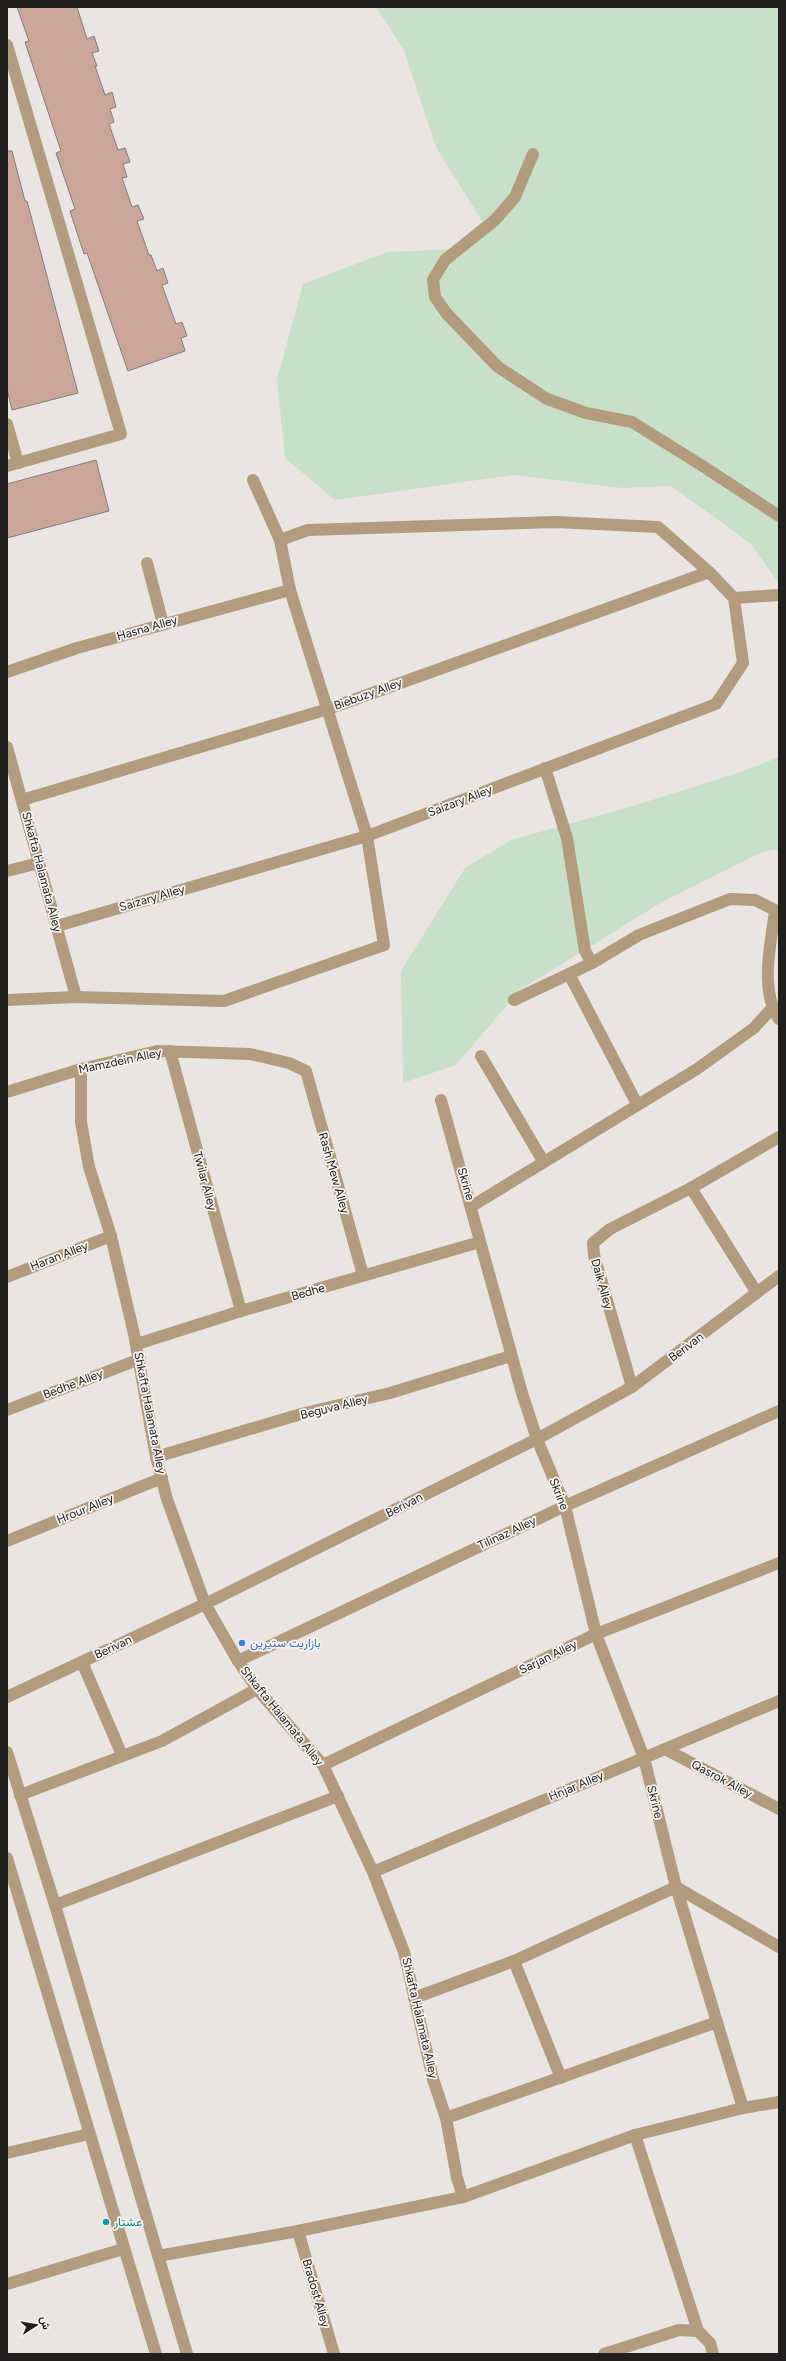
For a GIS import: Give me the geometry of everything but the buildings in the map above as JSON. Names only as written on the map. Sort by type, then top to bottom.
[{"type":"street","points":[[7,45],[121,434],[13,464],[7,424]]},
{"type":"street","points":[[533,154],[515,198],[494,220],[444,260],[433,280],[435,297],[447,314],[498,367],[547,400],[586,413],[632,422],[779,516]]},
{"type":"street","points":[[7,1000],[76,997],[224,1001],[384,945],[367,836],[290,590],[280,540],[253,480]]},
{"type":"street","points":[[280,540],[308,530],[556,522],[658,526],[710,572],[734,598],[779,595]]},
{"type":"street","points":[[146,563],[162,624]]},
{"type":"street","name":"Biebuzy Alley","points":[[22,800],[328,709],[710,572]]},
{"type":"street","name":"Hasna Alley","points":[[7,672],[77,648],[290,590]]},
{"type":"street","name":"Saizary Alley","points":[[56,926],[367,836],[716,704],[743,663],[734,598]]},
{"type":"street","name":"Shkafta Halamata Alley","points":[[7,747],[76,997]]},
{"type":"street","points":[[545,768],[567,838],[585,951],[592,963]]},
{"type":"street","points":[[7,871],[39,864]]},
{"type":"street","points":[[514,1000],[592,963],[639,935],[730,899],[755,900],[777,911],[768,973],[772,1008],[779,1019]]},
{"type":"street","points":[[569,974],[637,1104]]},
{"type":"street","points":[[472,1206],[696,1069],[754,1028],[772,1008]]},
{"type":"street","name":"Mamzdein Alley","points":[[7,1092],[81,1068],[157,1051],[250,1054],[289,1063],[306,1071]]},
{"type":"street","name":"Twilar Alley","points":[[170,1051],[241,1311]]},
{"type":"street","points":[[482,1056],[543,1162]]},
{"type":"street","name":"Shkafta Halamata Alley","points":[[81,1068],[81,1122],[88,1160],[111,1236],[137,1344],[156,1457],[167,1499],[205,1604],[238,1661],[257,1689],[323,1765],[373,1872],[404,1952],[433,2079],[446,2118],[457,2178],[463,2197]]},
{"type":"street","name":"Rash Mew Alley","points":[[306,1071],[363,1275]]},
{"type":"street","name":"Skrine","points":[[441,1100],[472,1206],[480,1242],[511,1356],[537,1439],[565,1506],[596,1634],[644,1758],[676,1887],[743,2108]]},
{"type":"street","name":"Daik Alley","points":[[632,1388],[594,1255],[593,1243],[610,1229],[690,1188],[779,1137]]},
{"type":"street","points":[[690,1188],[757,1293]]},
{"type":"street","name":"Haran Alley","points":[[7,1276],[111,1236]]},
{"type":"street","name":"Bedhe","points":[[137,1344],[241,1311],[480,1242]]},
{"type":"street","name":"Berivan","points":[[7,1697],[205,1604],[537,1439],[632,1388],[779,1276]]},
{"type":"street","name":"Beguva Alley","points":[[156,1457],[301,1414],[390,1393],[511,1356]]},
{"type":"street","name":"Bedhe Alley","points":[[7,1410],[140,1359]]},
{"type":"street","name":"Tilinaz Alley","points":[[238,1661],[565,1506],[779,1411]]},
{"type":"street","name":"Hrour Alley","points":[[7,1541],[162,1478]]},
{"type":"street","name":"Sarjan Alley","points":[[323,1765],[596,1634],[779,1563]]},
{"type":"street","points":[[82,1662],[122,1755]]},
{"type":"street","points":[[20,1795],[162,1741],[257,1689]]},
{"type":"street","name":"Hnjar Alley","points":[[373,1872],[779,1701]]},
{"type":"street","name":"Qasrok Alley","points":[[666,1749],[779,1809]]},
{"type":"street","points":[[7,1752],[55,1905],[187,2354]]},
{"type":"street","points":[[55,1905],[338,1796]]},
{"type":"street","points":[[7,1858],[123,2249],[156,2354]]},
{"type":"street","points":[[414,1998],[514,1961],[676,1887],[779,1947]]},
{"type":"street","points":[[514,1961],[561,2078]]},
{"type":"street","points":[[446,2118],[717,2022]]},
{"type":"street","points":[[158,2256],[298,2232],[463,2197],[636,2135],[743,2108],[779,2102]]},
{"type":"street","points":[[7,2153],[89,2134]]},
{"type":"street","points":[[636,2135],[698,2331],[710,2343],[713,2354]]},
{"type":"street","name":"Bradost Alley","points":[[298,2232],[334,2354]]},
{"type":"street","points":[[7,2284],[123,2249]]},
{"type":"street","points":[[604,2354],[679,2330],[698,2331]]},
{"type":"green space","points":[[376,7],[779,7],[779,584],[751,544],[671,486],[622,488],[513,475],[335,500],[285,458],[277,380],[303,284],[387,252],[460,249],[484,224],[437,149],[404,50]]},
{"type":"green space","points":[[779,757],[779,849],[762,852],[662,902],[521,989],[456,1065],[403,1083],[401,971],[465,868],[511,840],[636,805],[741,772]]},
{"type":"place","name":"بازاريت ستيرين","points":[[242,1643]]},
{"type":"place","name":"عشتار","points":[[106,2222]]}]
